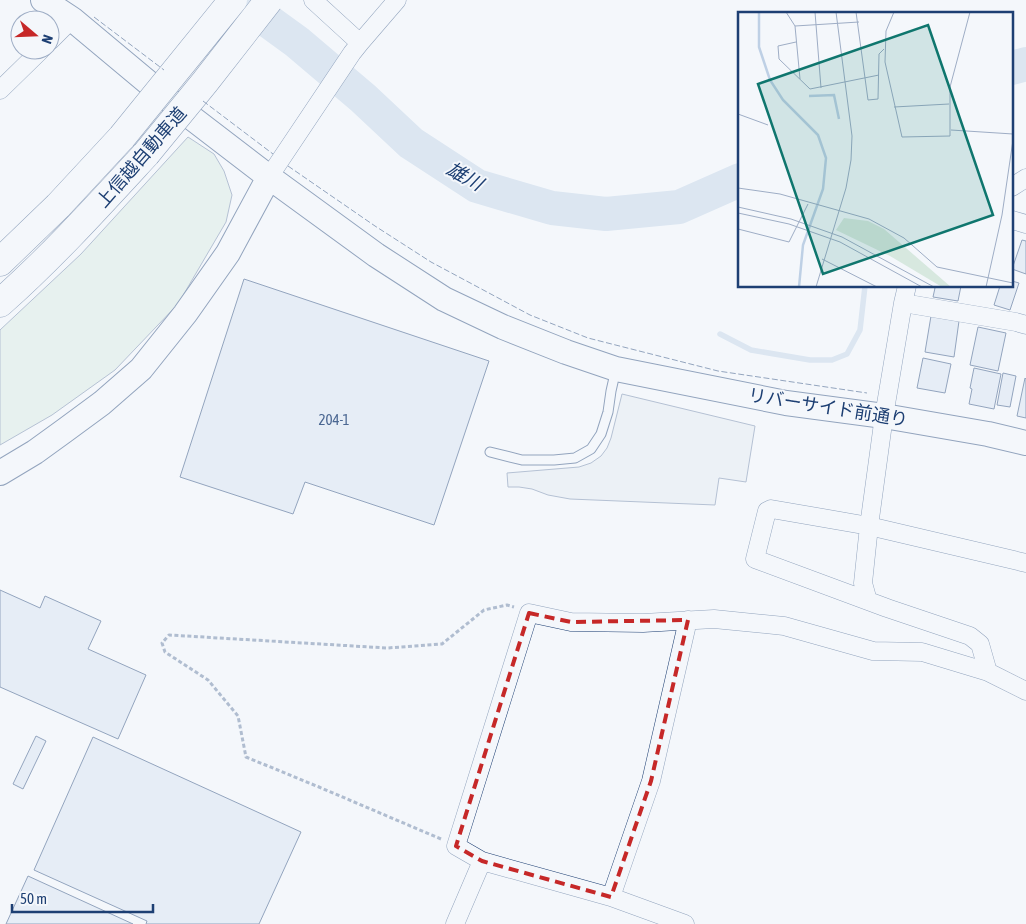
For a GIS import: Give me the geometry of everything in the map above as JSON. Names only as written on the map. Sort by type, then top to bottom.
[{"type":"highway","name":"上信越自動車道","points":[[0,262],[58,206],[122,136],[233,0]]},
{"type":"highway","name":"上信越自動車道","points":[[0,303],[85,220],[146,154],[269,0]]},
{"type":"street","name":"リバーサイド前通り","points":[[43,0],[72,19],[174,105],[275,169],[376,255],[444,299],[503,327],[566,352],[624,370],[786,403],[884,416],[988,434],[1026,443]]},
{"type":"street","points":[[313,0],[356,48]]},
{"type":"street","points":[[0,473],[35,452],[102,404],[141,369],[185,314],[228,253],[275,169],[356,48],[397,0]]},
{"type":"street","points":[[60,31],[72,19]]},
{"type":"street","points":[[0,90],[31,60]]},
{"type":"street","points":[[1014,186],[1026,178]]},
{"type":"street","points":[[868,601],[863,583],[869,526],[884,416],[905,295],[1026,325]]},
{"type":"street","points":[[988,672],[980,644],[970,636],[868,601],[756,559],[766,511],[771,509],[869,526],[1026,563]]},
{"type":"street","points":[[685,924],[611,896],[482,860],[456,846],[529,613],[571,622],[643,623],[714,619],[784,626],[873,651],[922,652],[988,672],[1026,691]]},
{"type":"street","points":[[611,896],[651,781],[688,620]]},
{"type":"street","points":[[455,924],[482,860]]},
{"type":"lane","points":[[490,452],[522,460],[554,460],[575,458],[591,449],[600,434],[608,412],[611,391],[624,370]]},
{"type":"path","points":[[456,846],[246,757],[238,716],[208,680],[166,652],[162,643],[169,635],[387,648],[442,644],[484,610],[507,605],[529,613]]},
{"type":"highlighted area","points":[[529,613],[571,622],[688,620],[651,781],[611,897],[482,861],[456,846]]},
{"type":"shaded area","points":[[188,137],[214,154],[224,171],[232,195],[226,222],[178,304],[115,370],[52,415],[0,445],[0,330],[81,254]]},
{"type":"shaded area","points":[[622,394],[755,426],[746,482],[719,478],[715,505],[570,499],[548,495],[532,489],[508,487],[507,473],[579,467],[591,463],[601,456],[611,438]]},
{"type":"building","points":[[1022,240],[1026,241],[1026,274],[1014,270],[1014,263]]},
{"type":"building","points":[[244,279],[489,361],[434,525],[305,482],[293,514],[180,477]]},
{"type":"building","points":[[1014,282],[1019,283],[1010,310],[994,305],[999,288],[1014,288]]},
{"type":"building","points":[[935,288],[961,288],[958,301],[933,297]]},
{"type":"building","points":[[931,316],[959,321],[954,357],[925,352]]},
{"type":"building","points":[[978,327],[1006,333],[998,371],[970,365]]},
{"type":"building","points":[[923,358],[951,364],[945,393],[917,388]]},
{"type":"building","points":[[974,368],[1001,374],[994,409],[969,404]]},
{"type":"building","points":[[1003,373],[1016,376],[1010,407],[997,405]]},
{"type":"building","points":[[1026,379],[1026,418],[1017,416]]},
{"type":"building","points":[[0,590],[40,608],[45,596],[101,621],[88,649],[146,675],[118,739],[0,687]]},
{"type":"building","points":[[36,736],[46,741],[23,789],[13,784]]},
{"type":"building","points":[[93,737],[301,832],[259,924],[146,924],[147,921],[34,870]]},
{"type":"building","points":[[28,876],[133,924],[6,924]]},
{"type":"waterway","name":"雄川","points":[[239,0],[297,42],[363,98],[411,143],[477,186],[552,208],[606,214],[679,207],[738,181]]},
{"type":"waterway","name":"雄川","points":[[1014,67],[1026,64]]},
{"type":"waterway","points":[[720,334],[751,350],[810,360],[832,360],[847,354],[860,330],[865,288]]},
{"type":"fence","points":[[94,17],[164,70]]},
{"type":"fence","points":[[203,101],[273,154]]},
{"type":"fence","points":[[288,166],[431,262],[530,315],[588,338],[718,371],[867,393]]}]
